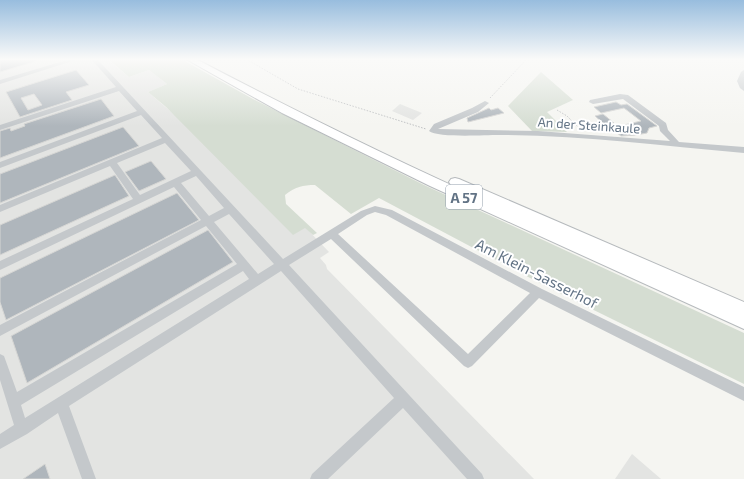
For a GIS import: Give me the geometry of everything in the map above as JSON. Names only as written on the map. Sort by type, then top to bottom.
[{"type":"highway","name":"A 57","points":[[231,81],[286,111],[386,160],[514,220],[744,322]]},
{"type":"highway","name":"A 57","points":[[248,81],[295,106],[443,177],[744,309]]},
{"type":"street","points":[[114,81],[476,479]]},
{"type":"street","points":[[0,128],[120,88]]},
{"type":"street","points":[[593,102],[620,96],[625,97],[663,125],[664,131],[676,144]]},
{"type":"street","points":[[433,131],[437,126],[475,110],[485,103]]},
{"type":"street","points":[[0,165],[142,112]]},
{"type":"street","name":"An der Steinkaule","points":[[433,131],[470,133],[538,133],[593,136],[744,150]]},
{"type":"street","points":[[0,210],[167,139]]},
{"type":"street","points":[[112,162],[139,200]]},
{"type":"street","points":[[0,266],[197,172]]},
{"type":"street","points":[[176,183],[257,281]]},
{"type":"street","points":[[0,331],[230,209]]},
{"type":"street","name":"Am Klein-Sasserhof","points":[[0,442],[364,213],[375,209],[389,212],[538,292],[744,394]]},
{"type":"street","points":[[332,234],[468,362],[538,292]]},
{"type":"street","points":[[13,402],[244,264]]},
{"type":"street","points":[[0,360],[22,429]]},
{"type":"street","points":[[317,479],[404,399]]},
{"type":"street","points":[[61,404],[89,479]]},
{"type":"path","points":[[285,81],[298,89],[414,127],[433,131]]},
{"type":"path","points":[[485,103],[506,81]]},
{"type":"path","points":[[557,110],[567,116],[582,130],[593,136]]},
{"type":"shaded area","points":[[0,81],[164,81],[167,84],[148,92],[306,228],[329,252],[320,258],[326,265],[327,269],[534,479],[0,479]]},
{"type":"shaded area","points":[[164,81],[221,81],[253,99],[424,185],[744,333],[744,384],[549,288],[379,198],[351,214],[315,185],[296,188],[285,195],[286,204],[317,233],[313,235],[305,228],[293,235],[166,107],[148,92],[167,84]]},
{"type":"shaded area","points":[[532,81],[552,81],[573,100],[547,112],[567,132],[532,131],[508,106]]},
{"type":"shaded area","points":[[400,104],[422,113],[413,120],[392,111]]},
{"type":"shaded area","points":[[632,454],[661,479],[615,479]]},
{"type":"building","points":[[40,81],[86,81],[89,85],[66,92],[72,100],[20,117],[6,92]],"holes":[[[34,94],[42,105],[28,110],[21,98]]]},
{"type":"building","points":[[101,99],[114,116],[0,158],[0,131],[10,128],[11,131],[25,126],[24,124]]},
{"type":"building","points":[[616,102],[621,105],[627,104],[657,126],[649,128],[647,133],[621,136],[611,128],[641,121],[624,108],[601,113],[594,107]]},
{"type":"building","points":[[489,108],[491,110],[498,108],[504,113],[468,122],[467,118]]},
{"type":"building","points":[[603,114],[614,123],[605,125],[595,116]]},
{"type":"building","points":[[123,127],[139,146],[0,203],[0,174]]},
{"type":"building","points":[[151,161],[166,179],[139,191],[125,172]]},
{"type":"building","points":[[115,175],[129,196],[0,255],[0,225]]},
{"type":"building","points":[[177,193],[199,220],[6,320],[0,302],[0,278]]},
{"type":"building","points":[[208,230],[233,262],[27,383],[11,336]]},
{"type":"building","points":[[45,464],[50,479],[23,479]]}]
